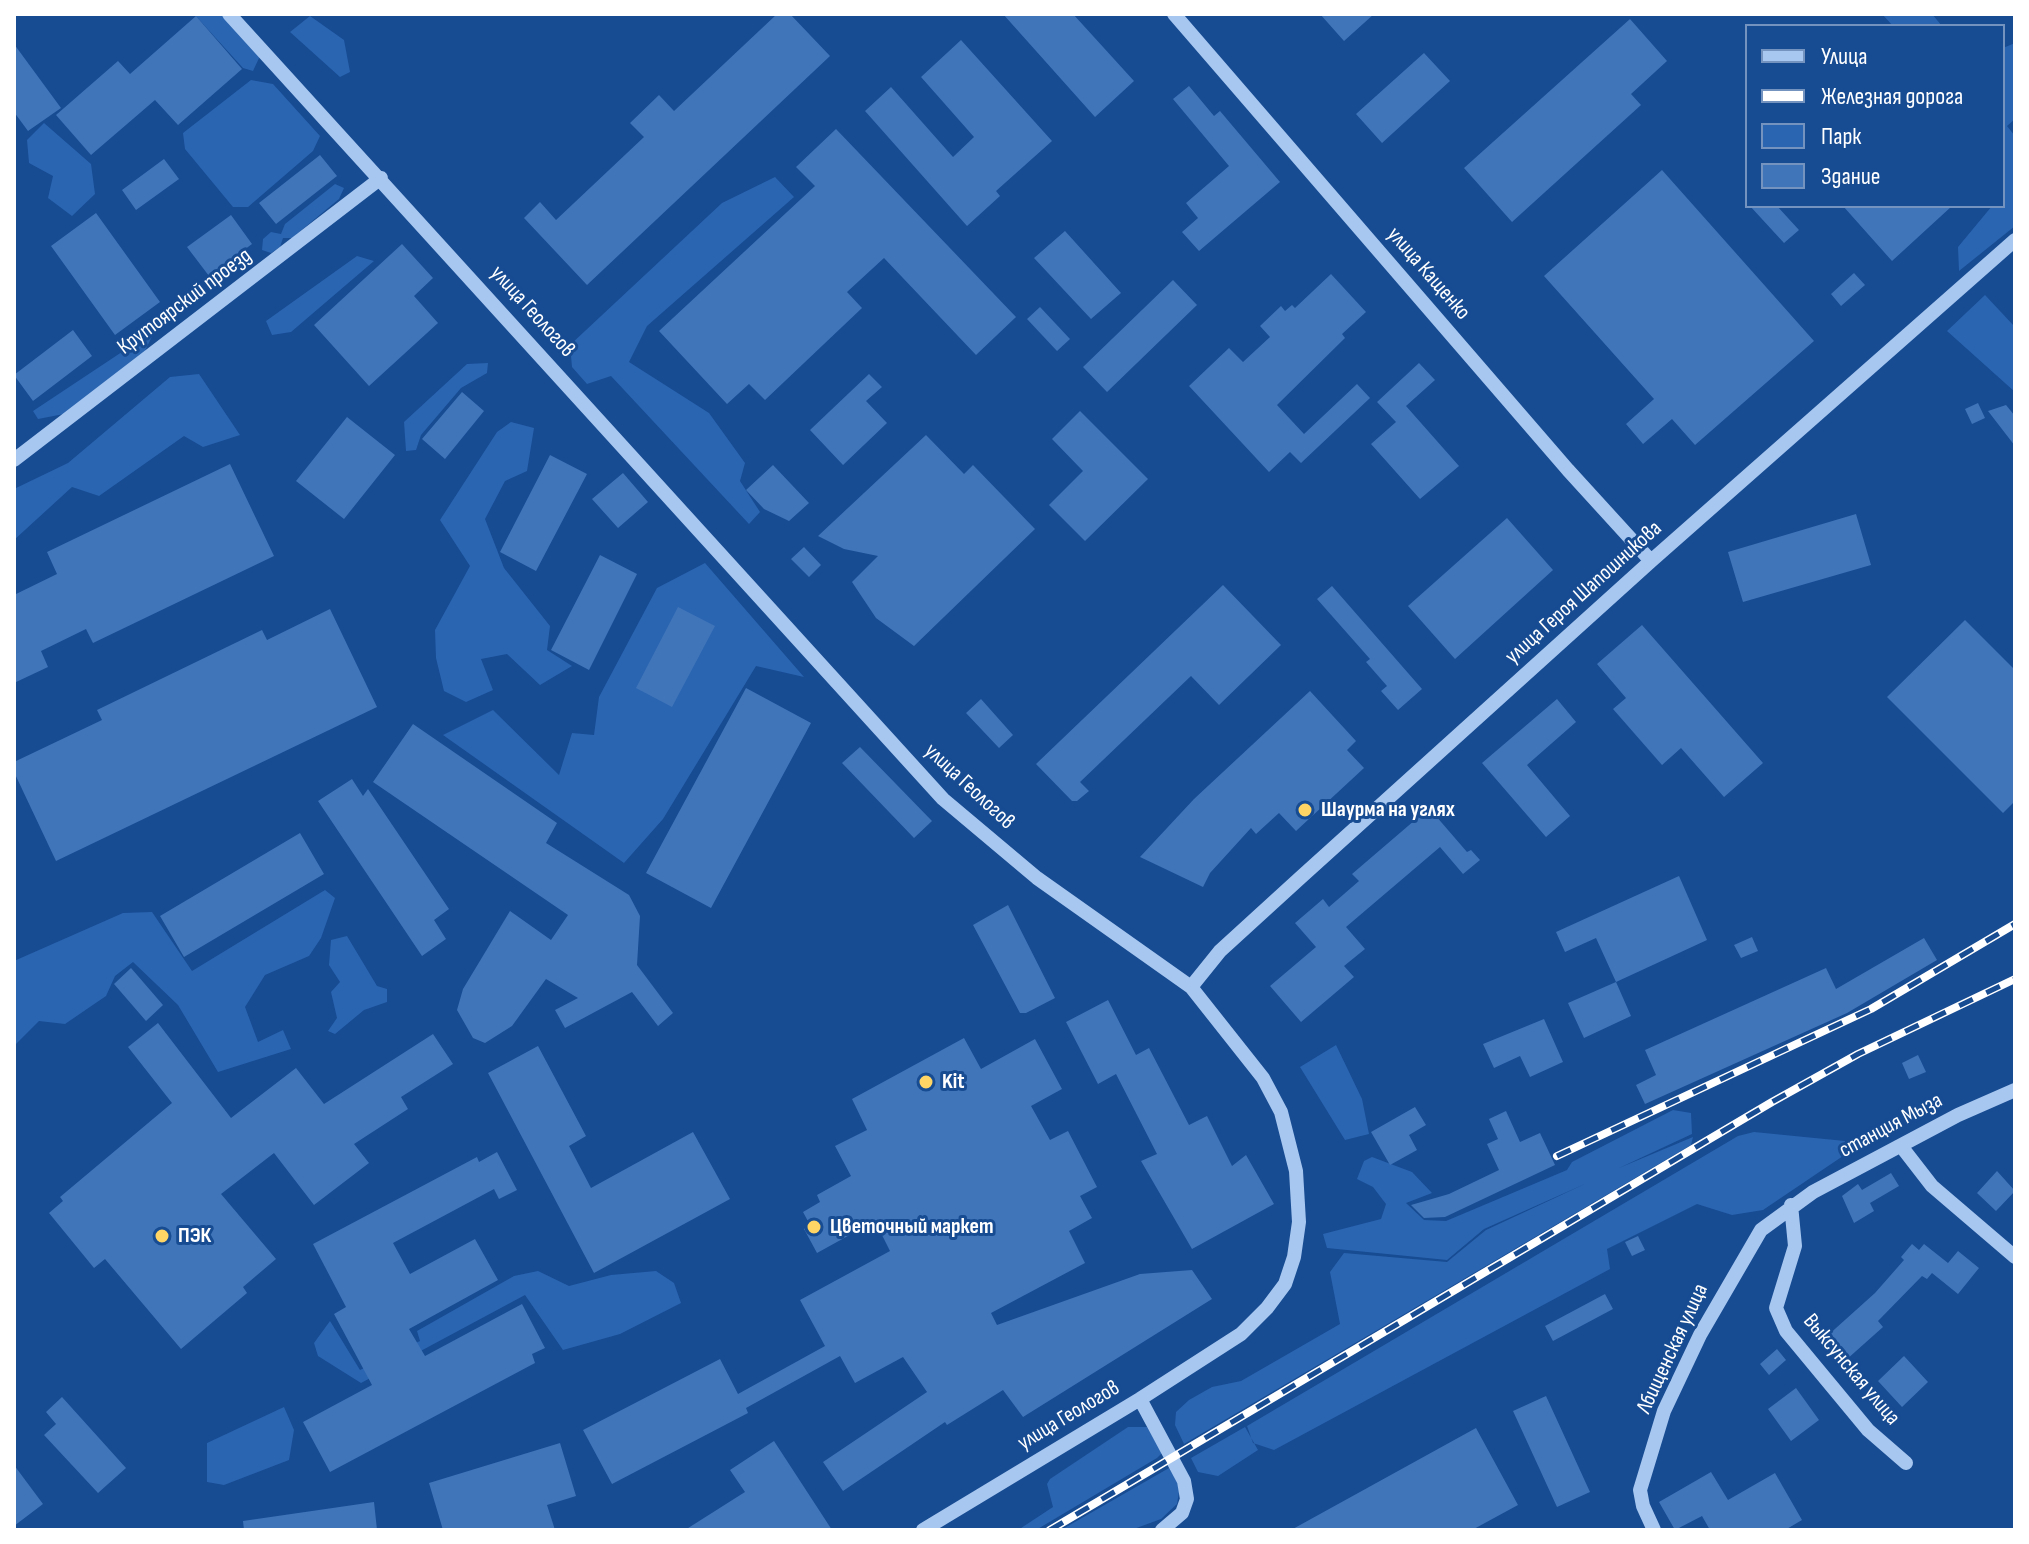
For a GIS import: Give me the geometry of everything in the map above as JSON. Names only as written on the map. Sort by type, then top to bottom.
[{"type":"street","name":"улица Геологов","points":[[229,14],[943,799],[1037,878],[1191,987],[1263,1078],[1281,1112],[1296,1171],[1299,1222],[1294,1257],[1285,1284],[1267,1308],[1241,1334],[923,1530]]},
{"type":"street","name":"улица Кащенко","points":[[1174,14],[1568,470],[1651,561]]},
{"type":"street","name":"Крутоярский проезд","points":[[14,460],[381,178]]},
{"type":"street","name":"улица Героя Шапошникова","points":[[1191,987],[1220,951],[1651,561],[2015,240]]},
{"type":"street","name":"станция Мыза","points":[[1791,1205],[2015,1090]]},
{"type":"street","points":[[1901,1146],[1932,1186],[2015,1257]]},
{"type":"street","name":"Выксунская улица","points":[[1791,1205],[1795,1246],[1776,1308],[1786,1331],[1868,1430],[1906,1463]]},
{"type":"street","name":"Лбищенская улица","points":[[1654,1530],[1643,1506],[1640,1490],[1664,1411],[1744,1253],[1761,1230],[1791,1205]]},
{"type":"street","points":[[1140,1399],[1184,1481],[1187,1499],[1182,1513],[1162,1530]]},
{"type":"green space","points":[[194,14],[221,14],[260,56],[253,71],[243,68]]},
{"type":"green space","points":[[1882,14],[1932,14],[1940,24],[1891,24]]},
{"type":"green space","points":[[310,16],[344,40],[350,72],[340,77],[290,32]]},
{"type":"green space","points":[[2015,43],[2015,119],[2007,126],[2015,136],[2015,226],[1959,271],[1958,247],[1990,208],[2005,208],[2005,47]]},
{"type":"green space","points":[[251,80],[273,84],[320,136],[313,151],[248,207],[233,207],[185,149],[183,133]]},
{"type":"green space","points":[[44,123],[91,164],[95,194],[72,216],[48,198],[53,176],[29,163],[27,140]]},
{"type":"green space","points":[[775,177],[794,197],[647,326],[629,362],[709,413],[745,463],[740,481],[760,512],[749,524],[611,376],[587,384],[572,367],[570,345],[722,203]]},
{"type":"green space","points":[[335,184],[344,188],[339,199],[292,238],[283,238],[280,247],[271,253],[262,250],[263,239],[271,232],[281,234],[285,224]]},
{"type":"green space","points":[[357,256],[374,261],[291,332],[272,335],[266,321]]},
{"type":"green space","points":[[1985,295],[2015,327],[2015,392],[1947,331]]},
{"type":"green space","points":[[155,330],[145,351],[64,414],[38,419],[33,411]]},
{"type":"green space","points":[[488,363],[487,373],[461,388],[421,435],[416,450],[406,451],[404,422],[467,364]]},
{"type":"green space","points":[[199,374],[240,435],[203,447],[184,436],[99,496],[72,487],[14,540],[14,489],[68,463],[170,377]]},
{"type":"green space","points":[[511,422],[534,428],[527,471],[505,481],[485,519],[504,568],[550,626],[547,650],[572,666],[540,685],[507,654],[481,659],[493,690],[466,702],[444,691],[436,658],[435,630],[470,566],[440,520],[497,432]]},
{"type":"green space","points":[[705,563],[804,677],[756,666],[663,819],[624,863],[443,735],[493,710],[559,775],[572,733],[594,735],[599,697],[657,588]]},
{"type":"green space","points":[[325,890],[335,898],[321,938],[309,956],[265,975],[245,1007],[258,1042],[283,1030],[291,1049],[218,1072],[178,1005],[133,962],[115,976],[106,996],[65,1024],[39,1021],[14,1046],[14,961],[123,913],[152,912],[192,971]]},
{"type":"green space","points":[[347,936],[377,986],[387,989],[387,1002],[364,1010],[335,1034],[328,1031],[337,1018],[331,992],[340,982],[329,965],[331,940]]},
{"type":"green space","points":[[1336,1045],[1362,1099],[1369,1134],[1345,1140],[1300,1067]]},
{"type":"green space","points":[[1673,1110],[1691,1113],[1692,1134],[1619,1168],[1693,1137],[1691,1145],[1184,1444],[1175,1425],[1176,1412],[1189,1400],[1212,1387],[1241,1381],[1340,1324],[1330,1272],[1344,1253],[1447,1262],[1486,1230],[1587,1183],[1484,1229],[1447,1260],[1327,1248],[1323,1234],[1381,1219],[1386,1204],[1373,1187],[1357,1179],[1364,1161],[1372,1157],[1412,1172],[1432,1193],[1406,1203],[1424,1220],[1446,1221],[1567,1170],[1572,1162]]},
{"type":"green space","points":[[1754,1132],[1845,1141],[1843,1156],[1763,1210],[1732,1215],[1697,1204],[1607,1249],[1610,1269],[1274,1450],[1253,1443],[1247,1426],[1738,1136]]},
{"type":"green space","points":[[538,1271],[569,1286],[611,1275],[656,1271],[674,1283],[681,1303],[620,1334],[563,1350],[525,1295],[361,1383],[318,1356],[314,1343],[330,1321],[360,1370],[420,1341],[417,1331],[514,1276]]},
{"type":"green space","points":[[284,1407],[294,1430],[289,1460],[224,1485],[207,1482],[207,1443]]},
{"type":"green space","points":[[1128,1427],[1147,1427],[1162,1453],[1036,1530],[1018,1530],[1053,1507],[1047,1484],[1050,1479]]},
{"type":"green space","points":[[1245,1427],[1258,1450],[1218,1476],[1198,1472],[1191,1458]]},
{"type":"green space","points":[[1169,1468],[1180,1486],[1177,1504],[1161,1519],[1131,1530],[1061,1530]]},
{"type":"building","points":[[777,14],[790,14],[830,56],[587,285],[524,218],[540,202],[556,220],[644,137],[630,123],[659,95],[674,111]]},
{"type":"building","points":[[1003,14],[1073,14],[1134,81],[1095,117]]},
{"type":"building","points":[[1320,14],[1374,14],[1344,41]]},
{"type":"building","points":[[196,16],[242,69],[178,125],[155,100],[91,155],[56,115],[118,61],[130,74]]},
{"type":"building","points":[[1630,19],[1667,61],[1631,94],[1641,105],[1512,222],[1464,168]]},
{"type":"building","points":[[961,40],[1052,141],[996,191],[1000,196],[967,226],[865,111],[891,87],[953,157],[974,137],[921,77]]},
{"type":"building","points":[[14,44],[61,108],[28,131],[14,112]]},
{"type":"building","points":[[1424,53],[1450,81],[1382,143],[1356,114]]},
{"type":"building","points":[[1189,86],[1214,116],[1220,111],[1280,182],[1199,251],[1182,232],[1198,218],[1186,203],[1229,166],[1173,99]]},
{"type":"building","points":[[836,129],[1016,317],[976,355],[884,258],[847,292],[862,308],[765,400],[749,384],[727,404],[659,331],[815,186],[796,167]]},
{"type":"building","points":[[320,155],[337,176],[276,224],[259,203]]},
{"type":"building","points":[[164,159],[179,179],[136,210],[122,190]]},
{"type":"building","points":[[1662,170],[1814,341],[1695,445],[1672,419],[1643,444],[1626,424],[1654,399],[1544,276]]},
{"type":"building","points":[[1752,208],[1779,208],[1799,230],[1784,243]]},
{"type":"building","points":[[1845,208],[1950,208],[1892,261]]},
{"type":"building","points":[[96,213],[160,302],[115,335],[51,246]]},
{"type":"building","points":[[231,215],[252,244],[209,276],[187,247]]},
{"type":"building","points":[[1065,231],[1121,293],[1091,319],[1034,258]]},
{"type":"building","points":[[402,244],[433,278],[414,296],[438,323],[369,386],[314,325]]},
{"type":"building","points":[[1854,273],[1865,285],[1841,306],[1831,294]]},
{"type":"building","points":[[1331,274],[1366,312],[1342,334],[1345,338],[1277,405],[1304,434],[1357,384],[1370,398],[1301,463],[1290,452],[1269,472],[1189,386],[1229,348],[1243,362],[1270,337],[1260,326],[1281,306],[1285,311],[1292,305],[1295,308]]},
{"type":"building","points":[[1173,280],[1197,305],[1107,392],[1083,367]]},
{"type":"building","points":[[1040,307],[1070,339],[1057,351],[1027,319]]},
{"type":"building","points":[[73,330],[92,356],[33,401],[14,375]]},
{"type":"building","points":[[1419,363],[1435,380],[1406,406],[1459,466],[1420,499],[1371,444],[1396,422],[1377,402]]},
{"type":"building","points":[[869,374],[882,387],[866,401],[887,423],[843,465],[810,430]]},
{"type":"building","points":[[462,392],[484,411],[445,459],[422,439]]},
{"type":"building","points":[[1978,403],[1985,418],[1972,424],[1965,409]]},
{"type":"building","points":[[2006,405],[2015,416],[2015,446],[1988,411]]},
{"type":"building","points":[[1080,411],[1148,479],[1085,541],[1049,505],[1083,471],[1052,439]]},
{"type":"building","points":[[347,417],[395,455],[344,519],[296,481]]},
{"type":"building","points":[[926,435],[964,474],[973,465],[1035,529],[914,646],[876,618],[852,582],[878,556],[844,549],[818,536]]},
{"type":"building","points":[[550,455],[587,474],[536,571],[500,552]]},
{"type":"building","points":[[230,464],[274,556],[93,643],[86,629],[41,651],[48,667],[14,683],[14,595],[57,574],[47,552]]},
{"type":"building","points":[[773,465],[809,503],[789,521],[764,509],[746,490]]},
{"type":"building","points":[[623,473],[648,502],[618,528],[592,499]]},
{"type":"building","points":[[1856,514],[1871,565],[1743,602],[1728,552]]},
{"type":"building","points":[[1507,518],[1553,570],[1455,659],[1408,606]]},
{"type":"building","points":[[804,547],[821,565],[809,577],[791,559]]},
{"type":"building","points":[[600,555],[637,574],[589,670],[551,650]]},
{"type":"building","points":[[1223,585],[1281,645],[1219,705],[1191,676],[1080,782],[1089,791],[1077,801],[1072,801],[1036,764]]},
{"type":"building","points":[[1332,586],[1422,689],[1398,710],[1381,691],[1387,686],[1366,662],[1370,659],[1317,599]]},
{"type":"building","points":[[678,607],[715,626],[672,707],[636,688]]},
{"type":"building","points":[[330,609],[377,707],[56,861],[14,772],[14,762],[102,720],[97,710],[262,630],[267,640]]},
{"type":"building","points":[[1965,620],[2015,670],[2015,801],[2003,813],[1887,697]]},
{"type":"building","points":[[1642,625],[1763,763],[1724,797],[1681,748],[1662,765],[1613,709],[1626,698],[1597,664]]},
{"type":"building","points":[[746,688],[811,723],[711,908],[646,873]]},
{"type":"building","points":[[1310,691],[1356,741],[1347,750],[1364,768],[1296,831],[1279,813],[1256,834],[1251,828],[1210,873],[1203,887],[1140,857],[1194,799]]},
{"type":"building","points":[[981,699],[1013,735],[999,748],[966,713]]},
{"type":"building","points":[[1557,699],[1576,722],[1527,765],[1570,816],[1546,837],[1482,763]]},
{"type":"building","points":[[413,724],[557,823],[546,843],[629,895],[640,916],[637,965],[673,1013],[658,1026],[632,992],[565,1028],[555,1010],[578,998],[546,979],[512,1026],[485,1043],[473,1038],[457,1010],[463,989],[510,911],[551,940],[568,915],[373,782]]},
{"type":"building","points":[[860,747],[932,821],[914,838],[842,763]]},
{"type":"building","points":[[352,779],[363,796],[368,789],[449,909],[434,920],[446,939],[422,956],[318,801]]},
{"type":"building","points":[[1429,808],[1467,852],[1471,850],[1480,860],[1463,874],[1440,847],[1346,927],[1365,949],[1344,966],[1354,977],[1301,1022],[1270,986],[1316,947],[1295,923],[1323,899],[1329,907],[1359,881],[1352,874]]},
{"type":"building","points":[[300,833],[324,874],[184,957],[160,916]]},
{"type":"building","points":[[1679,876],[1707,940],[1616,982],[1596,938],[1565,952],[1556,932]]},
{"type":"building","points":[[1008,905],[1055,998],[1026,1013],[1020,1013],[973,925]]},
{"type":"building","points":[[1752,937],[1758,951],[1741,958],[1734,945]]},
{"type":"building","points":[[1924,938],[1937,960],[1847,1013],[1645,1104],[1636,1085],[1656,1075],[1645,1050],[1826,968],[1836,989]]},
{"type":"building","points":[[131,968],[163,1005],[146,1021],[114,984]]},
{"type":"building","points":[[1616,982],[1631,1016],[1584,1038],[1568,1003]]},
{"type":"building","points":[[1108,1000],[1136,1055],[1149,1048],[1189,1125],[1207,1116],[1232,1166],[1246,1155],[1274,1204],[1192,1249],[1141,1161],[1157,1154],[1116,1074],[1098,1084],[1066,1022]]},
{"type":"building","points":[[1544,1019],[1563,1062],[1530,1077],[1520,1056],[1494,1068],[1483,1044]]},
{"type":"building","points":[[158,1023],[231,1118],[296,1068],[324,1104],[433,1034],[453,1064],[401,1097],[408,1109],[354,1144],[369,1163],[314,1205],[274,1153],[221,1194],[276,1259],[243,1287],[247,1293],[181,1349],[105,1259],[94,1268],[49,1213],[63,1201],[60,1197],[172,1103],[128,1047]]},
{"type":"building","points":[[964,1038],[981,1069],[1035,1039],[1062,1089],[1031,1106],[1050,1140],[1068,1131],[1097,1187],[1080,1196],[1092,1218],[1069,1231],[1085,1263],[991,1313],[997,1325],[1140,1274],[1192,1270],[1212,1299],[1023,1417],[1003,1390],[947,1425],[945,1422],[843,1491],[823,1462],[927,1392],[903,1357],[855,1383],[840,1356],[746,1408],[748,1413],[612,1484],[583,1430],[720,1359],[738,1394],[825,1346],[800,1300],[890,1251],[875,1221],[817,1253],[804,1229],[810,1225],[803,1212],[820,1202],[817,1195],[851,1176],[835,1146],[867,1130],[852,1099]]},
{"type":"building","points":[[538,1046],[586,1136],[569,1146],[591,1188],[693,1132],[730,1199],[594,1273],[488,1073]]},
{"type":"building","points":[[1918,1055],[1926,1072],[1909,1079],[1902,1063]]},
{"type":"building","points":[[1415,1107],[1426,1125],[1409,1135],[1417,1150],[1390,1165],[1371,1132]]},
{"type":"building","points":[[1506,1111],[1520,1142],[1540,1133],[1555,1165],[1445,1217],[1424,1218],[1411,1205],[1449,1194],[1499,1170],[1487,1144],[1498,1139],[1489,1119]]},
{"type":"building","points":[[497,1152],[517,1190],[499,1199],[494,1189],[393,1243],[410,1274],[475,1239],[498,1280],[409,1329],[425,1356],[522,1304],[545,1348],[532,1354],[535,1363],[330,1472],[303,1422],[372,1385],[334,1314],[346,1307],[313,1244],[477,1157],[479,1162]]},
{"type":"building","points":[[1997,1171],[2015,1191],[1996,1211],[1977,1193]]},
{"type":"building","points":[[1891,1173],[1899,1186],[1870,1203],[1874,1211],[1854,1223],[1842,1196],[1858,1184],[1862,1190]]},
{"type":"building","points":[[1638,1236],[1645,1250],[1632,1256],[1625,1242]]},
{"type":"building","points":[[1912,1244],[1919,1250],[1924,1244],[1948,1263],[1958,1251],[1979,1268],[1958,1294],[1932,1273],[1927,1279],[1922,1276],[1878,1321],[1883,1327],[1846,1360],[1826,1337],[1875,1293],[1904,1260],[1901,1257]]},
{"type":"building","points":[[1605,1294],[1613,1309],[1553,1341],[1545,1326]]},
{"type":"building","points":[[1777,1349],[1786,1360],[1769,1375],[1760,1364]]},
{"type":"building","points":[[1904,1356],[1928,1382],[1902,1407],[1878,1381]]},
{"type":"building","points":[[1796,1388],[1819,1420],[1791,1441],[1768,1409]]},
{"type":"building","points":[[1546,1396],[1590,1492],[1557,1507],[1513,1411]]},
{"type":"building","points":[[62,1397],[126,1468],[98,1493],[44,1435],[56,1424],[46,1412]]},
{"type":"building","points":[[1476,1428],[1518,1505],[1472,1530],[1291,1530]]},
{"type":"building","points":[[774,1441],[832,1530],[685,1530],[745,1492],[730,1470]]},
{"type":"building","points":[[560,1443],[576,1496],[547,1505],[555,1530],[443,1530],[429,1483]]},
{"type":"building","points":[[14,1465],[43,1504],[14,1526]]},
{"type":"building","points":[[1711,1472],[1728,1500],[1775,1473],[1802,1520],[1785,1530],[1710,1530],[1702,1516],[1675,1530],[1659,1502]]},
{"type":"building","points":[[374,1502],[377,1530],[244,1530],[243,1521]]},
{"type":"railway","points":[[1557,1156],[1871,1009],[2015,924]]},
{"type":"railway","points":[[1050,1530],[1772,1102],[1858,1054],[2015,979]]},
{"type":"place","name":"Шаурма на углях","points":[[1305,810]]},
{"type":"place","name":"Kit","points":[[926,1082]]},
{"type":"place","name":"Цветочный маркет","points":[[814,1227]]},
{"type":"place","name":"ПЭК","points":[[162,1236]]}]
